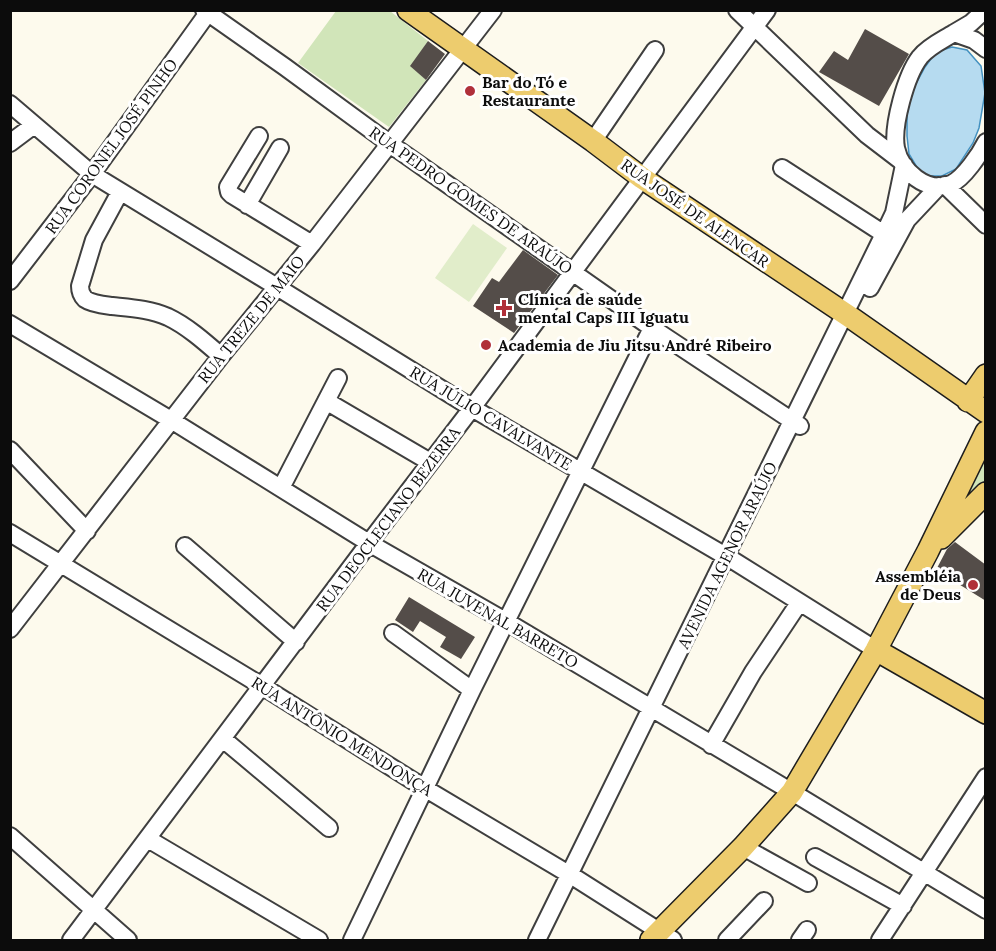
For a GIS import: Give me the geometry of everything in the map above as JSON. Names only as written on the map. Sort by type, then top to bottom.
[{"type":"main road","name":"RUA JOSÉ DE ALENCAR","points":[[408,10],[642,178],[977,406]]},
{"type":"main road","points":[[977,406],[986,375]]},
{"type":"main road","points":[[661,938],[792,792],[876,650],[928,551],[986,432]]},
{"type":"main road","points":[[928,551],[986,493]]},
{"type":"main road","name":"RUA JÚLIO CAVALVANTE","points":[[876,650],[986,713]]},
{"type":"street","name":"RUA TREZE DE MAIO","points":[[10,629],[493,10]]},
{"type":"street","points":[[737,10],[867,135],[903,163],[918,180],[927,184],[942,185],[986,225]]},
{"type":"street","name":"RUA DEOCLECIANO BEZERRA","points":[[71,940],[472,408],[767,10]]},
{"type":"street","name":"AVENIDA AGENOR ARAÚJO","points":[[537,940],[573,877],[730,559],[848,317],[894,213],[903,163],[896,148],[899,108],[920,57],[936,43],[971,23],[985,10]]},
{"type":"street","name":"RUA PEDRO GOMES DE ARAÚJO","points":[[207,11],[390,144],[652,328],[796,424]]},
{"type":"street","name":"RUA CORONEL JOSÉ PINHO","points":[[10,281],[92,174],[207,11]]},
{"type":"street","points":[[954,33],[974,40],[986,49]]},
{"type":"street","points":[[593,141],[655,50]]},
{"type":"street","name":"RUA JÚLIO CAVALVANTE","points":[[10,104],[92,174],[120,192],[472,408],[730,559],[876,650]]},
{"type":"street","points":[[10,143],[34,125]]},
{"type":"street","points":[[867,135],[881,136],[897,128]]},
{"type":"street","points":[[259,136],[228,187],[229,192],[312,244]]},
{"type":"street","name":"AVENIDA AGENOR ARAÚJO","points":[[848,317],[907,220],[942,185],[953,183],[963,175],[986,142]]},
{"type":"street","points":[[247,205],[280,148]]},
{"type":"street","points":[[782,168],[884,234]]},
{"type":"street","points":[[120,192],[94,240],[80,286],[82,296],[90,301],[148,311],[169,318],[221,356]]},
{"type":"street","name":"RUA JUVENAL BARRETO","points":[[10,324],[171,420],[369,543],[655,710],[986,910]]},
{"type":"street","points":[[352,940],[472,690],[652,328]]},
{"type":"street","points":[[281,488],[338,378]]},
{"type":"street","points":[[326,401],[430,462]]},
{"type":"street","points":[[10,450],[87,531]]},
{"type":"street","name":"RUA ANTÔNIO MENDONÇA","points":[[10,533],[573,877],[661,938]]},
{"type":"street","points":[[185,546],[296,642]]},
{"type":"street","points":[[711,745],[753,672],[800,603]]},
{"type":"street","points":[[393,633],[472,690]]},
{"type":"street","points":[[223,739],[329,828]]},
{"type":"street","points":[[880,940],[986,777]]},
{"type":"street","points":[[10,836],[128,940]]},
{"type":"street","points":[[148,839],[319,940]]},
{"type":"street","points":[[743,847],[808,883]]},
{"type":"street","points":[[815,857],[903,906]]},
{"type":"street","name":"AVENIDA AGENOR ARAÚJO","points":[[547,940],[573,877]]},
{"type":"street","points":[[728,940],[764,901]]},
{"type":"green space","points":[[336,11],[390,11],[428,41],[411,66],[426,80],[389,127],[298,63]]},
{"type":"green space","points":[[473,224],[507,248],[469,302],[435,278]]},
{"type":"green space","points":[[985,450],[985,482],[975,492],[970,492],[968,487]]},
{"type":"water","points":[[952,47],[967,50],[981,66],[985,93],[979,128],[973,143],[956,169],[942,176],[928,176],[918,169],[909,154],[907,115],[911,93],[936,52]]},
{"type":"building","points":[[865,29],[909,54],[879,106],[819,72],[834,51],[848,60]]},
{"type":"building","points":[[428,41],[445,54],[426,80],[410,66]]},
{"type":"building","points":[[523,250],[558,275],[514,333],[473,306],[492,278],[499,282]]},
{"type":"building","name":"Assembléia de Deus","points":[[955,542],[986,565],[986,601],[936,570],[947,549]]},
{"type":"building","points":[[409,597],[475,637],[461,659],[440,647],[446,637],[420,621],[413,632],[395,620]]},
{"type":"place","name":"Bar do Tó e Restaurante","points":[[470,91]]},
{"type":"place","name":"Clínica de saúde mental Caps III Iguatu","points":[[504,308]]},
{"type":"place","name":"Academia de Jiu Jitsu André Ribeiro","points":[[486,345]]},
{"type":"place","name":"Assembléia de Deus","points":[[973,585]]}]
